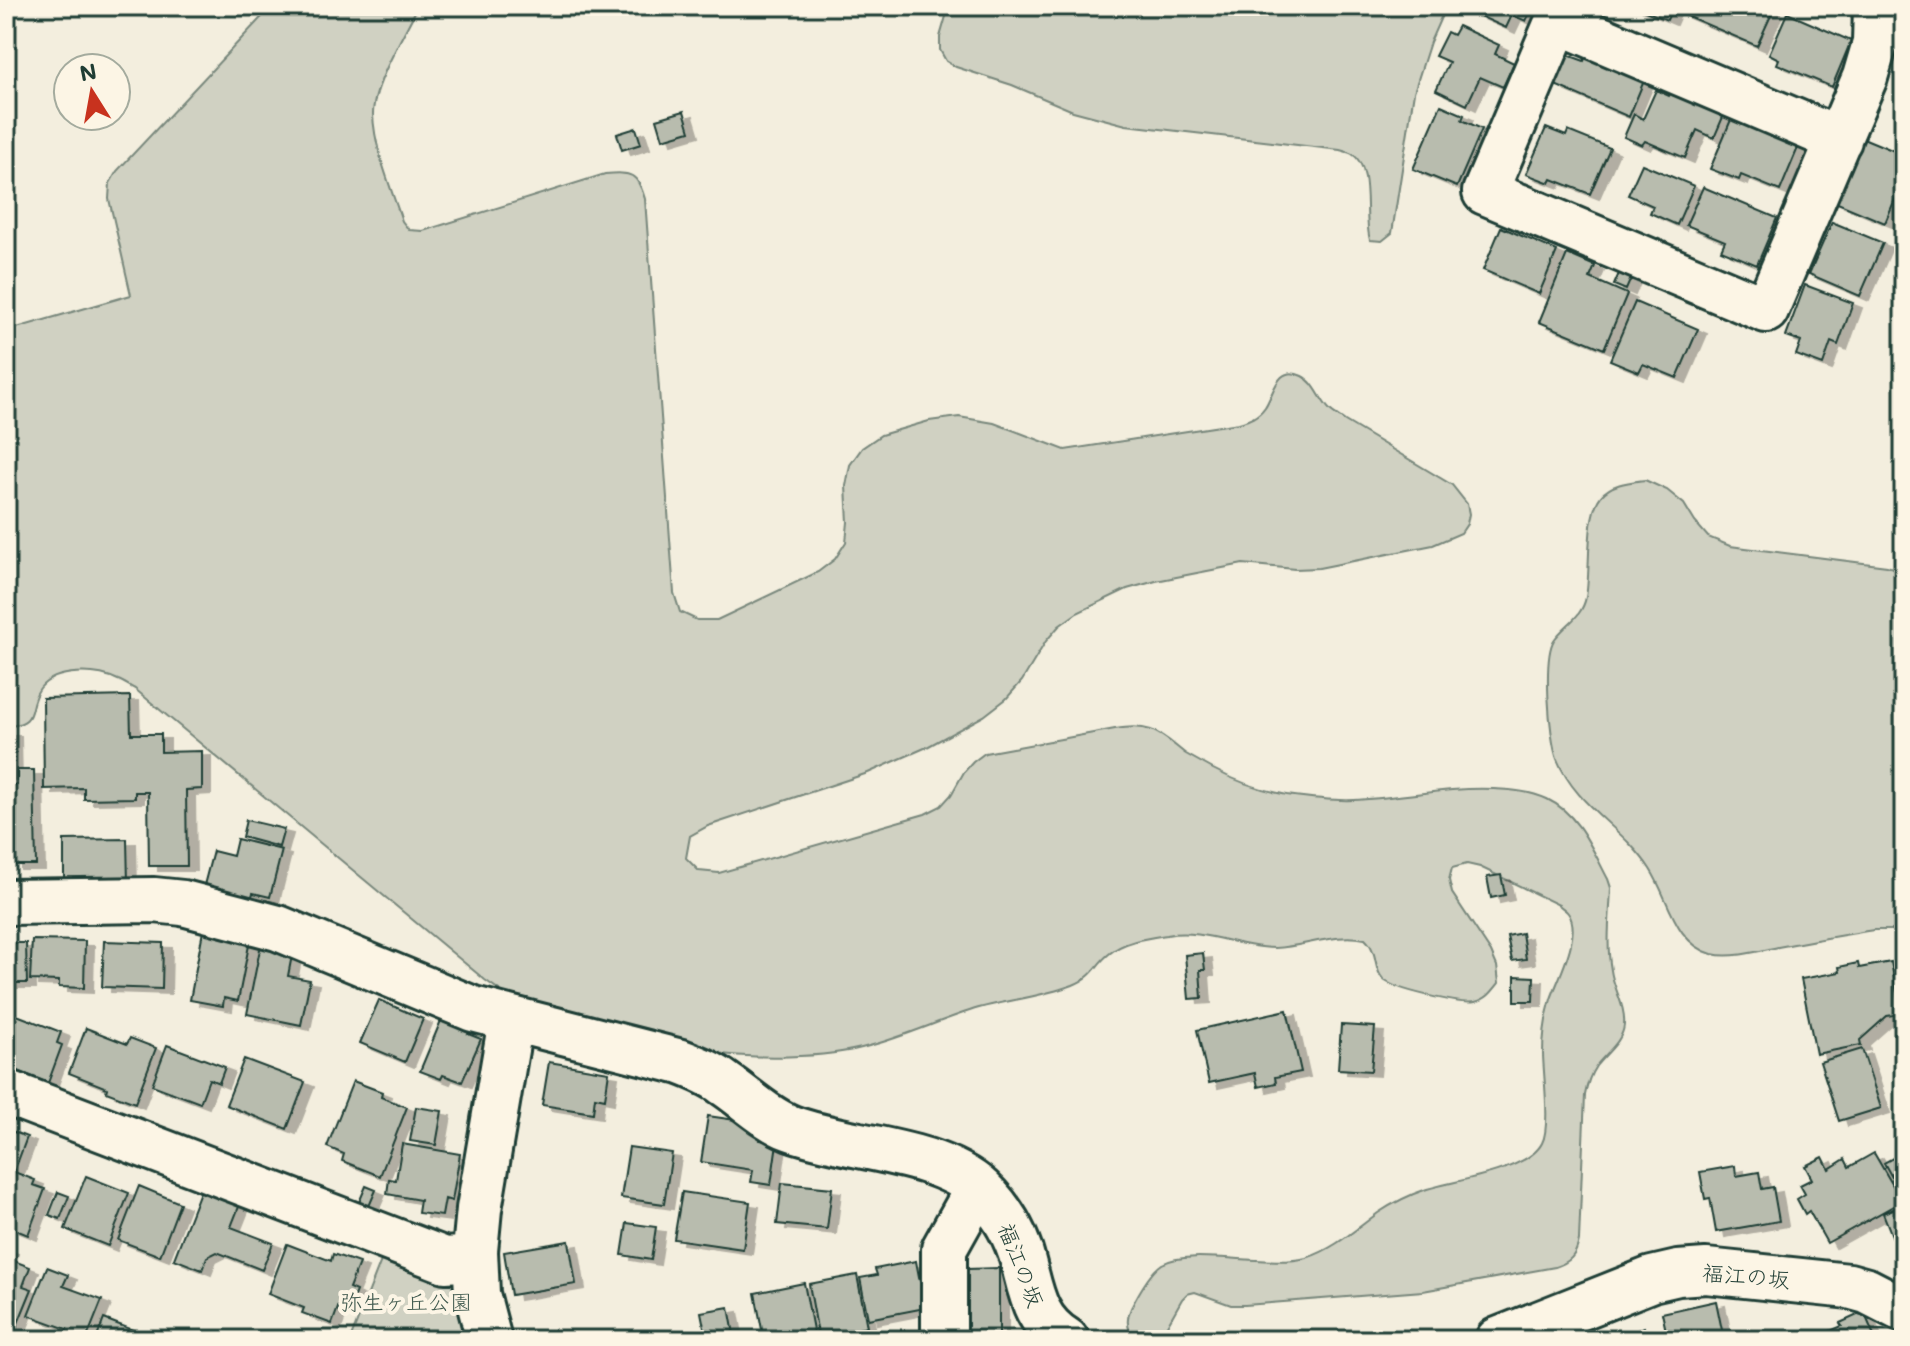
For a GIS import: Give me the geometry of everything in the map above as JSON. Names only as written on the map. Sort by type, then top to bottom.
[{"type":"street","points":[[1839,140],[1561,14],[1485,192],[1766,310],[1839,140],[1869,66],[1875,43],[1876,6]]},
{"type":"street","name":"福江の坂","points":[[6,902],[154,900],[183,903],[278,928],[473,1009],[702,1070],[788,1127],[933,1163],[957,1173],[996,1206],[1010,1227],[1020,1252],[1033,1301],[1043,1320],[1066,1340]]},
{"type":"street","points":[[489,1340],[477,1294],[475,1258],[479,1209],[511,1020]]},
{"type":"street","points":[[6,1092],[445,1260],[475,1258]]},
{"type":"street","points":[[944,1340],[944,1249],[978,1188]]},
{"type":"street","name":"福江の坂","points":[[1498,1340],[1652,1279],[1678,1273],[1706,1271],[1849,1286],[1867,1291],[1904,1310]]},
{"type":"green space","points":[[272,6],[418,6],[384,74],[373,114],[384,168],[402,221],[409,230],[423,231],[605,174],[622,173],[636,179],[645,199],[674,593],[680,612],[697,620],[717,620],[818,572],[835,559],[846,542],[846,486],[850,465],[862,448],[881,435],[929,421],[959,417],[994,423],[1065,450],[1243,422],[1262,410],[1282,377],[1294,373],[1310,382],[1335,414],[1452,485],[1467,504],[1467,524],[1461,533],[1433,545],[1319,568],[1243,564],[1127,589],[1077,613],[1059,626],[1046,641],[1022,681],[1006,699],[984,716],[927,747],[868,773],[708,826],[690,836],[686,858],[699,871],[719,873],[925,814],[941,806],[964,772],[985,753],[1129,727],[1156,732],[1186,754],[1221,773],[1249,785],[1287,795],[1354,800],[1493,789],[1514,790],[1547,799],[1576,823],[1608,879],[1611,888],[1610,960],[1624,1018],[1621,1036],[1596,1066],[1585,1095],[1579,1240],[1572,1258],[1555,1267],[1423,1291],[1245,1305],[1231,1305],[1195,1292],[1182,1299],[1164,1331],[1152,1340],[1137,1340],[1128,1326],[1129,1313],[1137,1296],[1148,1278],[1162,1264],[1191,1257],[1272,1261],[1306,1258],[1335,1244],[1401,1200],[1427,1189],[1490,1173],[1522,1161],[1542,1143],[1546,1125],[1545,1026],[1571,943],[1572,922],[1559,905],[1480,867],[1467,864],[1452,868],[1449,880],[1452,893],[1497,966],[1499,983],[1486,997],[1475,1002],[1427,995],[1389,983],[1380,976],[1372,948],[1365,939],[1343,937],[1275,948],[1180,934],[1122,946],[1104,958],[1086,978],[1073,985],[979,1008],[869,1046],[810,1055],[766,1057],[724,1054],[706,1052],[515,1001],[485,980],[135,689],[120,681],[88,673],[56,677],[40,688],[24,722],[6,727],[6,331],[131,295],[109,199],[110,183],[117,171]]},
{"type":"green space","points":[[949,6],[1446,6],[1430,42],[1414,92],[1392,233],[1382,241],[1370,240],[1366,181],[1359,160],[1351,153],[1126,125],[1073,111],[946,61],[940,50],[940,37]]},
{"type":"green space","points":[[1645,480],[1667,490],[1684,504],[1708,537],[1730,546],[1887,566],[1904,572],[1904,936],[1896,930],[1874,930],[1728,956],[1699,948],[1681,930],[1657,881],[1639,854],[1588,804],[1565,776],[1554,749],[1548,698],[1551,649],[1558,634],[1577,616],[1584,604],[1593,516],[1601,496],[1610,488]]},
{"type":"green space","name":"弥生ヶ丘公園","points":[[384,1253],[446,1277],[461,1294],[472,1340],[350,1340]]},
{"type":"building","points":[[1478,6],[1533,6],[1526,21],[1512,15],[1506,28],[1475,14]]},
{"type":"building","points":[[1633,6],[1673,6],[1667,20]]},
{"type":"building","points":[[1683,6],[1770,6],[1773,11],[1757,46],[1680,13]]},
{"type":"building","points":[[1899,6],[1904,6],[1904,58],[1896,57],[1901,21],[1897,20]]},
{"type":"building","points":[[1787,13],[1851,41],[1832,87],[1777,64],[1779,59],[1769,54]]},
{"type":"building","points":[[1458,26],[1499,45],[1495,54],[1514,63],[1503,87],[1480,77],[1467,105],[1436,90],[1449,62],[1435,56],[1447,32],[1453,35]]},
{"type":"building","points":[[1588,51],[1646,76],[1629,117],[1555,85],[1568,55],[1584,61]]},
{"type":"building","points":[[1673,88],[1726,110],[1714,138],[1697,130],[1685,158],[1645,141],[1642,145],[1624,137],[1634,114],[1643,119],[1656,90],[1669,96]]},
{"type":"building","points":[[1441,105],[1464,115],[1462,120],[1482,129],[1457,187],[1413,169]]},
{"type":"building","points":[[1736,108],[1800,143],[1780,191],[1741,175],[1739,180],[1710,169]]},
{"type":"building","points":[[684,111],[690,131],[663,139],[657,119]]},
{"type":"building","points":[[636,128],[641,144],[622,150],[617,134]]},
{"type":"building","points":[[1546,128],[1566,136],[1568,131],[1610,148],[1590,194],[1552,179],[1550,183],[1526,174]]},
{"type":"building","points":[[1863,138],[1904,155],[1904,178],[1885,223],[1835,202]]},
{"type":"building","points":[[1642,164],[1694,186],[1677,225],[1650,213],[1653,206],[1628,195]]},
{"type":"building","points":[[1703,187],[1777,218],[1757,265],[1721,250],[1725,241],[1686,225]]},
{"type":"building","points":[[1832,222],[1883,243],[1860,296],[1809,274]]},
{"type":"building","points":[[1501,227],[1557,251],[1539,294],[1483,270]]},
{"type":"building","points":[[1567,254],[1595,266],[1590,278],[1627,294],[1604,349],[1539,322]]},
{"type":"building","points":[[1623,264],[1635,269],[1626,290],[1614,285]]},
{"type":"building","points":[[1805,285],[1853,303],[1838,345],[1831,342],[1823,365],[1796,355],[1801,341],[1786,336]]},
{"type":"building","points":[[1635,302],[1698,329],[1677,378],[1643,364],[1639,372],[1610,360]]},
{"type":"building","points":[[130,696],[131,734],[161,734],[161,752],[202,751],[202,789],[186,790],[187,866],[149,866],[148,792],[135,792],[135,798],[84,799],[84,788],[44,789],[43,698]]},
{"type":"building","points":[[6,731],[12,731],[13,780],[6,780]]},
{"type":"building","points":[[17,770],[34,770],[36,865],[12,865],[12,854],[6,854],[6,785],[17,785]]},
{"type":"building","points":[[246,820],[284,829],[279,847],[242,837]]},
{"type":"building","points":[[127,839],[128,883],[64,883],[64,840]]},
{"type":"building","points":[[237,839],[282,850],[270,897],[253,893],[250,902],[203,889],[213,851],[233,856]]},
{"type":"building","points":[[1501,875],[1505,895],[1491,898],[1487,877]]},
{"type":"building","points":[[203,931],[250,940],[238,1001],[224,998],[223,1006],[190,1000]]},
{"type":"building","points":[[1522,933],[1526,959],[1512,961],[1507,936]]},
{"type":"building","points":[[262,939],[294,945],[288,976],[310,980],[301,1025],[247,1014]]},
{"type":"building","points":[[32,940],[85,941],[84,988],[59,987],[59,981],[30,980]]},
{"type":"building","points":[[104,941],[163,943],[162,989],[102,987]]},
{"type":"building","points":[[6,943],[26,943],[27,983],[6,983]]},
{"type":"building","points":[[1203,953],[1205,970],[1200,970],[1202,998],[1189,999],[1185,955]]},
{"type":"building","points":[[1891,962],[1901,1014],[1887,1016],[1860,1040],[1861,1045],[1816,1054],[1801,979],[1840,972],[1839,967],[1858,963],[1859,968]]},
{"type":"building","points":[[1515,976],[1534,977],[1533,1001],[1515,1001]]},
{"type":"building","points":[[379,1000],[423,1019],[405,1062],[360,1043]]},
{"type":"building","points":[[1287,1010],[1301,1072],[1275,1077],[1276,1083],[1258,1087],[1255,1073],[1209,1083],[1197,1030]]},
{"type":"building","points":[[9,1012],[61,1032],[57,1043],[62,1045],[48,1083],[8,1067],[6,1020]]},
{"type":"building","points":[[442,1018],[470,1030],[468,1034],[481,1039],[462,1082],[443,1075],[441,1079],[420,1071]]},
{"type":"building","points":[[1341,1025],[1375,1027],[1371,1071],[1338,1069]]},
{"type":"building","points":[[86,1028],[127,1044],[130,1038],[156,1048],[135,1103],[69,1073]]},
{"type":"building","points":[[167,1045],[225,1067],[219,1083],[209,1079],[200,1103],[152,1085]]},
{"type":"building","points":[[1862,1049],[1881,1108],[1839,1121],[1820,1062]]},
{"type":"building","points":[[244,1059],[305,1082],[287,1129],[226,1105]]},
{"type":"building","points":[[549,1062],[609,1072],[605,1099],[595,1097],[593,1113],[542,1105]]},
{"type":"building","points":[[353,1081],[382,1092],[381,1097],[407,1107],[380,1176],[342,1161],[344,1154],[327,1147]]},
{"type":"building","points":[[416,1107],[442,1111],[436,1145],[410,1141]]},
{"type":"building","points":[[708,1116],[763,1124],[760,1140],[777,1143],[771,1185],[751,1182],[753,1170],[701,1162]]},
{"type":"building","points":[[6,1129],[27,1137],[14,1172],[35,1180],[33,1185],[45,1189],[28,1235],[6,1226]]},
{"type":"building","points":[[402,1144],[460,1154],[452,1201],[445,1199],[442,1216],[418,1213],[420,1200],[387,1194],[389,1179],[396,1180]]},
{"type":"building","points":[[629,1147],[672,1153],[664,1204],[621,1198]]},
{"type":"building","points":[[1874,1153],[1902,1201],[1827,1243],[1809,1211],[1805,1214],[1797,1199],[1805,1194],[1800,1185],[1812,1179],[1805,1166],[1823,1157],[1829,1169],[1845,1159],[1849,1167]]},
{"type":"building","points":[[1900,1154],[1904,1161],[1904,1187],[1899,1190],[1884,1163]]},
{"type":"building","points":[[1735,1166],[1736,1176],[1759,1172],[1762,1189],[1773,1187],[1779,1221],[1716,1232],[1710,1198],[1705,1199],[1700,1172]]},
{"type":"building","points":[[86,1176],[129,1193],[108,1246],[65,1229]]},
{"type":"building","points":[[782,1183],[832,1188],[827,1229],[777,1224]]},
{"type":"building","points":[[139,1186],[180,1203],[160,1256],[118,1240]]},
{"type":"building","points":[[366,1186],[376,1190],[367,1211],[357,1207]]},
{"type":"building","points":[[201,1189],[240,1204],[231,1227],[273,1243],[262,1270],[217,1252],[207,1257],[202,1270],[174,1259]]},
{"type":"building","points":[[58,1192],[69,1196],[60,1219],[49,1215]]},
{"type":"building","points":[[682,1192],[750,1202],[743,1249],[674,1239]]},
{"type":"building","points":[[1904,1205],[1904,1266],[1883,1213]]},
{"type":"building","points":[[627,1223],[656,1227],[651,1260],[622,1255]]},
{"type":"building","points":[[569,1241],[576,1284],[511,1295],[504,1252]]},
{"type":"building","points":[[287,1244],[331,1261],[333,1254],[359,1263],[349,1288],[356,1291],[349,1309],[339,1305],[332,1324],[302,1313],[304,1308],[268,1294]]},
{"type":"building","points":[[6,1258],[30,1267],[23,1286],[32,1289],[14,1333],[6,1330]]},
{"type":"building","points":[[916,1261],[925,1308],[868,1319],[860,1278],[877,1275],[875,1269]]},
{"type":"building","points":[[47,1267],[68,1275],[63,1286],[102,1300],[86,1340],[63,1340],[67,1329],[28,1315]]},
{"type":"building","points":[[999,1268],[999,1339],[967,1339],[967,1269]]},
{"type":"building","points":[[857,1275],[867,1327],[849,1331],[850,1336],[819,1340],[809,1284]]},
{"type":"building","points":[[804,1283],[814,1335],[764,1340],[755,1293]]},
{"type":"building","points":[[1716,1301],[1724,1340],[1668,1340],[1662,1313]]},
{"type":"building","points":[[729,1307],[735,1340],[664,1340],[705,1332],[701,1312]]},
{"type":"building","points":[[1864,1312],[1876,1340],[1809,1340],[1842,1326],[1840,1323]]},
{"type":"building","points":[[104,1319],[159,1340],[96,1340]]},
{"type":"building","points":[[1644,1327],[1649,1340],[1615,1340]]}]
